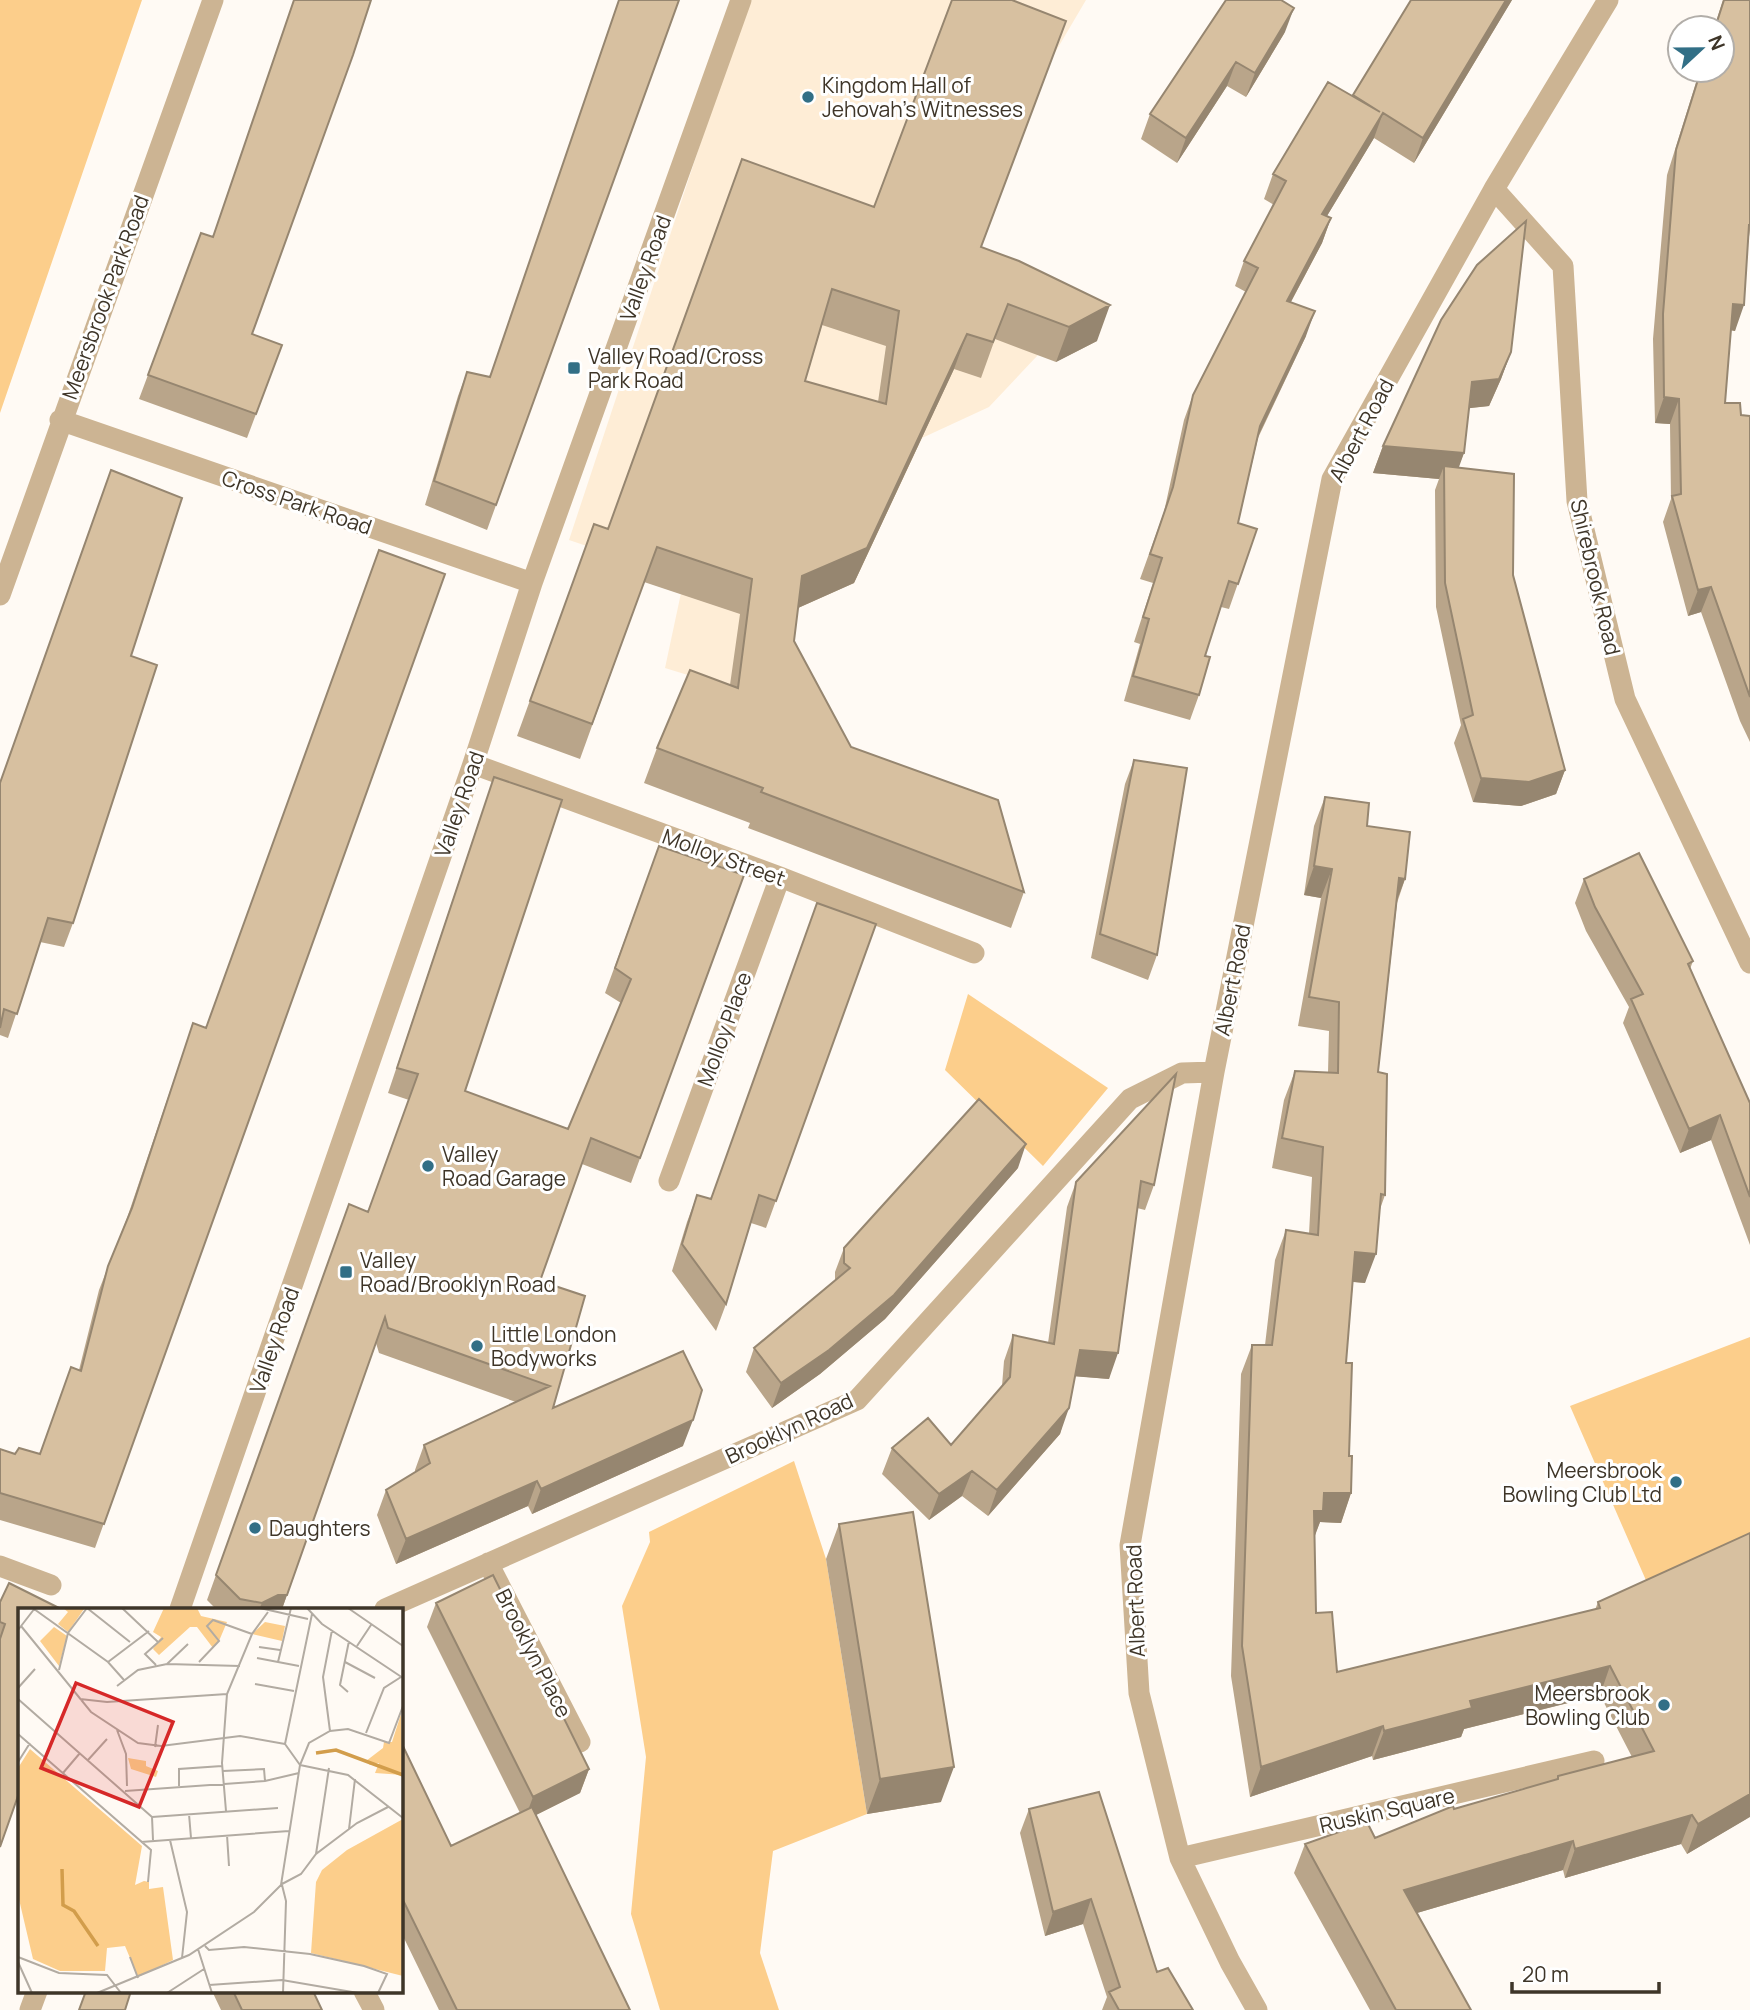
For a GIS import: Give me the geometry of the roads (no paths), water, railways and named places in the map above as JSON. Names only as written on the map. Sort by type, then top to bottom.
[{"type":"street","name":"Meersbrook Park Road","points":[[0,595],[213,0]]},
{"type":"street","name":"Valley Road","points":[[180,1608],[473,764],[532,583],[741,0]]},
{"type":"street","name":"Albert Road","points":[[1257,2010],[1230,1962],[1180,1858],[1139,1693],[1130,1545],[1214,1072],[1332,479],[1494,189],[1608,0]]},
{"type":"street","name":"Shirebrook Road","points":[[1494,189],[1563,266],[1577,501],[1625,699],[1750,963]]},
{"type":"street","name":"Cross Park Road","points":[[61,420],[532,583]]},
{"type":"street","name":"Molloy Street","points":[[473,764],[780,877],[974,953]]},
{"type":"street","name":"Molloy Place","points":[[669,1181],[780,877]]},
{"type":"street","name":"Brooklyn Road","points":[[387,1608],[857,1400],[1130,1099],[1182,1073],[1214,1072]]},
{"type":"street","name":"Brooklyn Place","points":[[488,1563],[580,1742]]},
{"type":"street","points":[[0,1566],[51,1585]]},
{"type":"street","name":"Ruskin Square","points":[[1180,1858],[1594,1761]]},
{"type":"street","points":[[30,2010],[36,1993]]},
{"type":"street","points":[[365,1993],[374,2010]]},
{"type":"place","name":"Kingdom Hall of Jehovah's Witnesses","points":[[808,97]]},
{"type":"place","name":"Valley Road/Cross Park Road","points":[[574,368]]},
{"type":"place","name":"Valley Road Garage","points":[[428,1166]]},
{"type":"place","name":"Valley Road/Brooklyn Road","points":[[346,1272]]},
{"type":"place","name":"Little London Bodyworks","points":[[477,1346]]},
{"type":"place","name":"Meersbrook Bowling Club Ltd","points":[[1676,1482]]},
{"type":"place","name":"Daughters","points":[[255,1528]]},
{"type":"place","name":"Meersbrook Bowling Club","points":[[1664,1705]]}]
